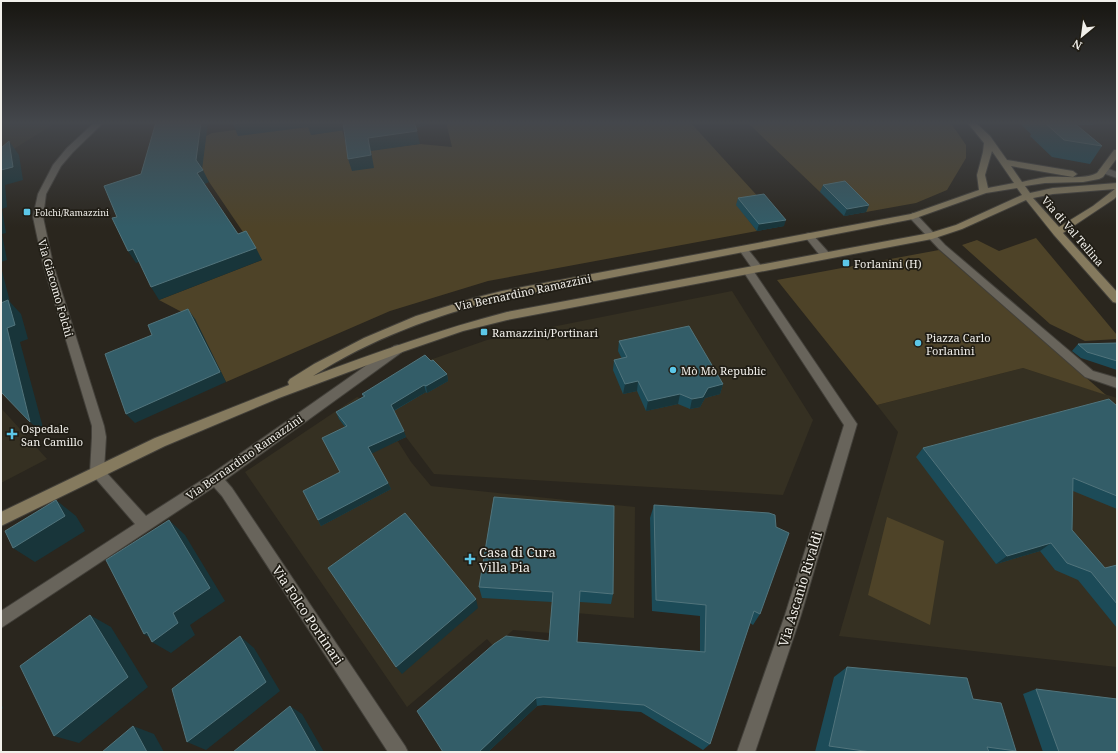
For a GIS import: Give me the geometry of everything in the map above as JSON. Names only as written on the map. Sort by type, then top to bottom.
[{"type":"street","name":"Via Giacomo Folchi","points":[[64,157],[57,165],[42,194],[38,217],[39,229],[48,264],[98,426],[99,437],[97,472]]},
{"type":"street","points":[[984,191],[981,176],[987,157]]},
{"type":"street","points":[[1000,157],[1027,196]]},
{"type":"street","points":[[1003,162],[1038,169],[1096,177],[1113,157]]},
{"type":"street","points":[[1103,170],[1117,175]]},
{"type":"street","name":"Via Bernardino Ramazzini","points":[[275,395],[318,367],[359,344],[444,310],[502,295],[912,216],[984,191],[1045,180],[1096,177]]},
{"type":"street","name":"Via Bernardino Ramazzini","points":[[1,519],[160,442],[275,395],[401,348],[461,328],[507,316],[932,236],[965,225],[1027,196],[1053,191],[1117,186]]},
{"type":"street","points":[[1057,233],[1103,203],[1117,191]]},
{"type":"street","name":"Via di Val Tellina","points":[[1027,196],[1057,233],[1117,298]]},
{"type":"street","points":[[912,216],[932,236],[1088,374],[1117,383]]},
{"type":"street","points":[[809,236],[826,256]]},
{"type":"street","points":[[743,249],[753,270]]},
{"type":"street","name":"Via Ascanio Rivaldi","points":[[746,752],[793,615],[852,424],[753,270]]},
{"type":"street","name":"Via Bernardino Ramazzini","points":[[1,620],[144,524],[215,479],[401,348]]},
{"type":"street","points":[[97,472],[144,524]]},
{"type":"street","name":"Via Folco Portinari","points":[[215,479],[227,492],[399,752]]},
{"type":"shaded area","points":[[203,157],[722,157],[762,201],[737,205],[757,231],[488,281],[390,311],[226,382],[195,319],[159,300],[262,260],[201,170]]},
{"type":"shaded area","points":[[784,157],[966,157],[947,190],[916,203],[866,212],[842,188],[820,192]]},
{"type":"shaded area","points":[[1036,238],[1117,335],[1117,339],[1085,341],[1050,324],[962,245],[977,240],[999,251]]},
{"type":"shaded area","name":"Piazza Carlo Forlanini","points":[[939,250],[1106,395],[1023,368],[877,405],[777,280]]},
{"type":"shaded area","points":[[732,291],[813,420],[783,495],[434,474],[406,437],[382,389],[427,361],[487,340]]},
{"type":"shaded area","points":[[1023,368],[1117,398],[1117,667],[839,636],[898,432],[877,405]]},
{"type":"shaded area","name":"Casa di Cura Villa Pia","points":[[357,397],[365,400],[385,421],[411,462],[431,486],[635,507],[634,618],[553,611],[550,633],[513,630],[494,647],[487,639],[407,707],[245,472]]},
{"type":"shaded area","name":"Ospedale San Camillo","points":[[1,408],[47,459],[1,483]]},
{"type":"shaded area","points":[[887,517],[944,541],[930,625],[868,595]]},
{"type":"building","points":[[1,157],[11,157],[13,167],[1,170]]},
{"type":"building","points":[[146,157],[196,157],[196,160],[203,170],[197,173],[238,234],[246,231],[256,248],[151,287],[133,249],[128,251],[112,218],[117,217],[104,186],[141,174]]},
{"type":"building","points":[[348,157],[359,157],[348,159]]},
{"type":"building","points":[[845,181],[869,205],[847,209],[823,185]]},
{"type":"building","points":[[764,194],[786,220],[759,224],[738,198]]},
{"type":"building","points":[[8,300],[15,325],[7,328],[30,422],[1,392],[1,303]]},
{"type":"building","points":[[188,309],[220,372],[126,414],[105,354],[152,335],[148,325]]},
{"type":"building","points":[[689,326],[723,384],[708,388],[703,397],[692,399],[680,394],[648,401],[638,381],[625,384],[614,360],[627,357],[619,341]]},
{"type":"building","points":[[1117,343],[1117,361],[1087,352],[1078,344]]},
{"type":"building","points":[[425,355],[431,361],[433,360],[447,374],[426,386],[424,385],[391,405],[404,431],[368,447],[388,483],[318,520],[303,491],[340,472],[322,438],[347,426],[336,412],[365,396],[362,394]]},
{"type":"building","points":[[1109,399],[1117,406],[1117,496],[1073,478],[1072,530],[1105,568],[1117,565],[1117,604],[1091,572],[1067,563],[1051,543],[1007,556],[923,448]]},
{"type":"building","points":[[494,497],[614,506],[613,594],[580,591],[577,642],[705,652],[706,605],[656,600],[654,505],[769,513],[775,515],[776,527],[789,533],[760,614],[754,611],[710,744],[644,705],[543,697],[536,698],[479,752],[443,752],[417,711],[494,644],[506,636],[549,641],[553,592],[479,587]]},
{"type":"building","points":[[56,500],[65,516],[13,548],[5,531]]},
{"type":"building","points":[[405,513],[476,599],[396,667],[328,568]]},
{"type":"building","points":[[169,520],[210,588],[173,613],[178,623],[152,642],[147,632],[144,634],[106,560]]},
{"type":"building","points":[[90,615],[128,677],[54,736],[20,666]]},
{"type":"building","points":[[240,636],[266,682],[187,742],[172,689]]},
{"type":"building","points":[[847,667],[967,678],[973,699],[1001,703],[1016,751],[987,747],[989,752],[871,752],[829,746]]},
{"type":"building","points":[[1036,689],[1117,699],[1117,752],[1059,752]]},
{"type":"building","points":[[290,706],[316,752],[233,752]]},
{"type":"building","points":[[133,726],[147,752],[102,752]]},
{"type":"place","name":"Folchi/Ramazzini","points":[[27,212]]},
{"type":"place","name":"Forlanini (H)","points":[[846,263]]},
{"type":"place","name":"Ramazzini/Portinari","points":[[484,332]]},
{"type":"place","name":"Piazza Carlo Forlanini","points":[[918,343]]},
{"type":"place","name":"Mò Mò Republic","points":[[673,370]]},
{"type":"place","name":"Ospedale San Camillo","points":[[12,434]]},
{"type":"place","name":"Casa di Cura Villa Pia","points":[[470,559]]}]
